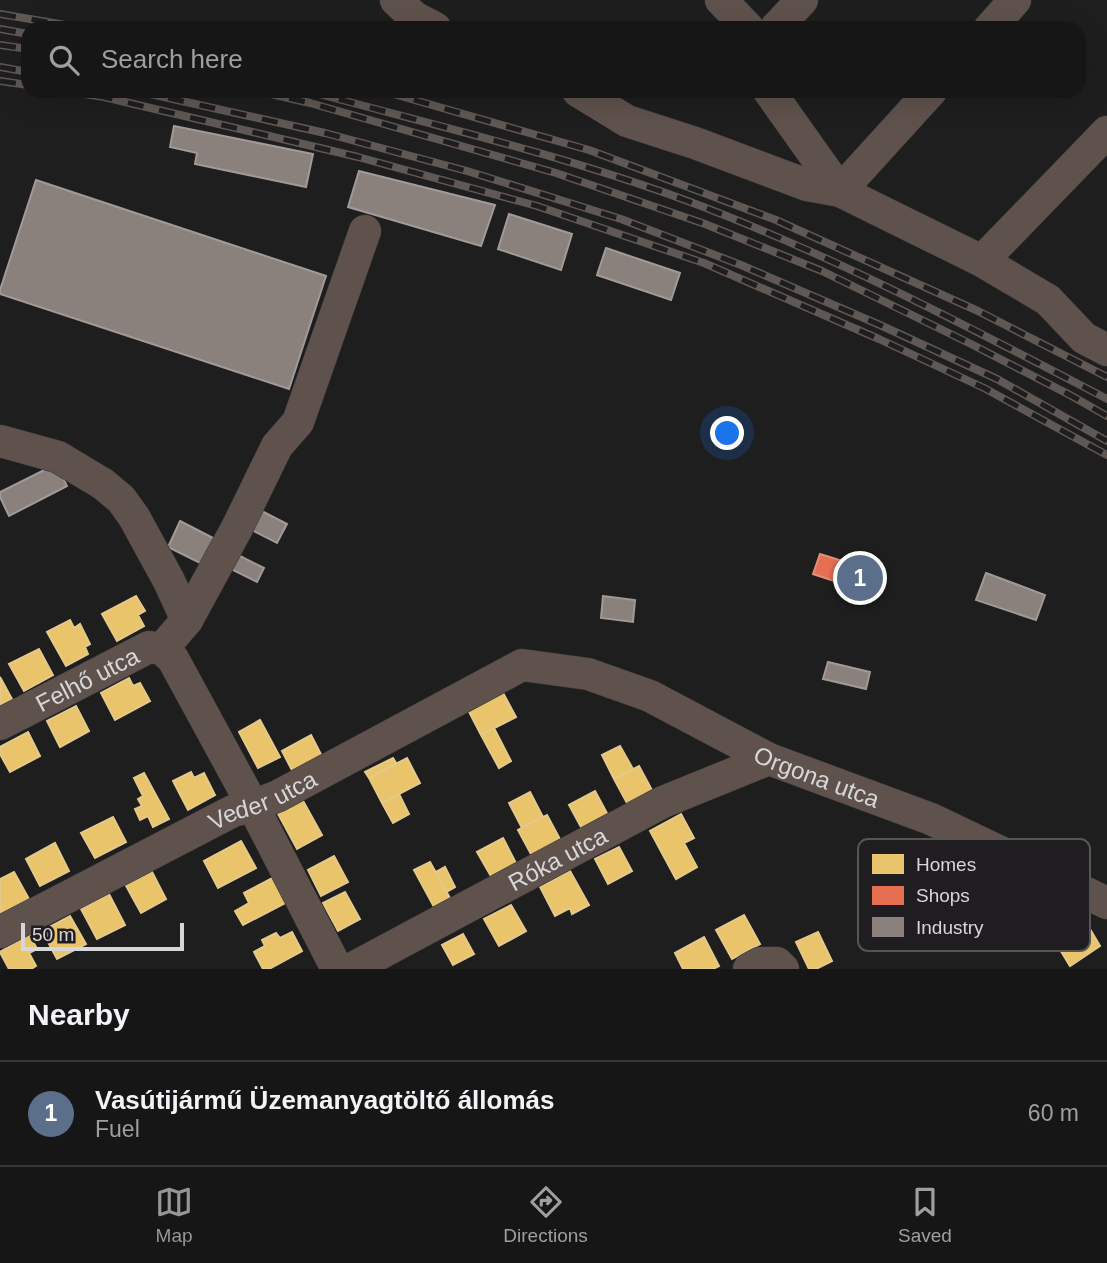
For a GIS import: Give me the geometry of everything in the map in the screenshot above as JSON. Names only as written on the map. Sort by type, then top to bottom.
[{"type":"street","points":[[396,0],[422,21]]},
{"type":"street","points":[[721,0],[741,21]]},
{"type":"street","points":[[783,21],[803,0]]},
{"type":"street","points":[[996,21],[1015,0]]},
{"type":"street","points":[[589,98],[627,121],[807,185],[840,191],[982,261],[1048,300],[1084,338],[1107,350]]},
{"type":"street","points":[[774,98],[840,191]]},
{"type":"street","points":[[840,191],[926,98]]},
{"type":"street","points":[[982,261],[1107,132]]},
{"type":"street","points":[[337,969],[253,806],[168,654],[237,528],[277,446],[298,422],[365,231]]},
{"type":"street","points":[[0,441],[58,457],[103,484],[121,499],[163,570],[187,620]]},
{"type":"street","name":"Felhő utca","points":[[0,724],[149,648],[168,654]]},
{"type":"street","name":"Veder utca","points":[[0,932],[233,811],[278,796],[522,665]]},
{"type":"street","name":"Orgona utca","points":[[522,665],[588,674],[650,696],[769,759],[931,819],[973,839]]},
{"type":"street","name":"Róka utca","points":[[351,969],[663,802],[769,759]]},
{"type":"street","name":"Orgona utca","points":[[1090,895],[1107,903]]},
{"type":"building: Homes","points":[[136,596],[145,611],[138,615],[144,626],[117,641],[102,614]]},
{"type":"building: Homes","points":[[70,620],[74,628],[80,624],[90,644],[85,647],[88,654],[66,666],[47,632]]},
{"type":"building: Homes","points":[[39,649],[53,675],[24,691],[9,664]]},
{"type":"building: Homes","points":[[0,677],[12,699],[0,705]]},
{"type":"building: Homes","points":[[129,678],[133,686],[140,683],[150,701],[115,720],[101,693]]},
{"type":"building: Homes","points":[[502,691],[516,717],[481,735],[468,710]]},
{"type":"building: Homes","points":[[76,706],[89,731],[60,747],[47,721]]},
{"type":"building: Homes","points":[[260,720],[280,757],[258,768],[239,732]]},
{"type":"building: Homes","points":[[494,728],[511,761],[499,768],[481,735]]},
{"type":"building: Homes","points":[[28,732],[40,756],[10,772],[0,754],[0,747]]},
{"type":"building: Homes","points":[[311,735],[325,762],[296,778],[282,751]]},
{"type":"building: Homes","points":[[620,746],[633,769],[614,779],[602,755]]},
{"type":"building: Homes","points":[[393,758],[396,763],[369,778],[365,772]]},
{"type":"building: Homes","points":[[407,758],[420,783],[382,803],[369,778]]},
{"type":"building: Homes","points":[[639,766],[653,792],[628,805],[614,779]]},
{"type":"building: Homes","points":[[191,772],[194,778],[204,773],[215,795],[188,810],[173,781]]},
{"type":"building: Homes","points":[[144,773],[169,819],[153,827],[148,816],[140,820],[135,809],[142,806],[138,799],[143,796],[134,778]]},
{"type":"building: Homes","points":[[595,791],[608,815],[582,829],[569,805]]},
{"type":"building: Homes","points":[[530,792],[543,817],[522,828],[509,803]]},
{"type":"building: Homes","points":[[399,794],[409,814],[393,823],[382,803]]},
{"type":"building: Homes","points":[[302,799],[322,835],[297,849],[277,812]]},
{"type":"building: Homes","points":[[681,814],[694,838],[684,843],[697,867],[676,879],[650,831]]},
{"type":"building: Homes","points":[[547,815],[561,841],[532,856],[518,830]]},
{"type":"building: Homes","points":[[113,817],[126,842],[95,858],[81,833]]},
{"type":"building: Homes","points":[[503,838],[517,865],[492,878],[477,852]]},
{"type":"building: Homes","points":[[241,841],[256,868],[218,888],[204,861]]},
{"type":"building: Homes","points":[[55,843],[69,871],[40,886],[26,859]]},
{"type":"building: Homes","points":[[619,847],[632,871],[608,884],[595,859]]},
{"type":"building: Homes","points":[[334,856],[348,882],[321,896],[308,870]]},
{"type":"building: Homes","points":[[430,862],[450,898],[434,907],[414,870]]},
{"type":"building: Homes","points":[[445,867],[455,887],[446,892],[436,872]]},
{"type":"building: Homes","points":[[151,870],[166,899],[141,913],[125,884]]},
{"type":"building: Homes","points":[[570,871],[589,905],[572,914],[570,908],[555,916],[540,887]]},
{"type":"building: Homes","points":[[14,872],[29,899],[0,914],[0,879]]},
{"type":"building: Homes","points":[[276,876],[289,901],[243,925],[235,911],[249,903],[244,893]]},
{"type":"building: Homes","points":[[345,892],[360,919],[338,931],[323,903]]},
{"type":"building: Homes","points":[[109,894],[125,925],[97,939],[81,909]]},
{"type":"building: Homes","points":[[511,905],[526,931],[499,946],[484,919]]},
{"type":"building: Homes","points":[[744,915],[760,944],[732,959],[716,930]]},
{"type":"building: Homes","points":[[70,916],[86,944],[57,959],[42,931]]},
{"type":"building: Homes","points":[[1090,929],[1100,946],[1070,966],[1061,951],[1090,951]]},
{"type":"building: Homes","points":[[292,932],[302,951],[269,969],[263,969],[254,952],[265,946],[262,940],[276,933],[280,938]]},
{"type":"building: Homes","points":[[818,932],[832,961],[816,969],[809,969],[796,942]]},
{"type":"building: Homes","points":[[463,934],[474,954],[453,965],[442,945]]},
{"type":"building: Homes","points":[[30,935],[37,949],[29,953],[36,966],[31,969],[9,969],[0,952]]},
{"type":"building: Homes","points":[[704,937],[719,966],[713,969],[683,969],[675,953]]},
{"type":"building: Shops","points":[[820,554],[884,574],[877,595],[813,574]]},
{"type":"building: Industry","points":[[174,126],[313,154],[306,187],[195,164],[197,153],[170,147]]},
{"type":"building: Industry","points":[[359,171],[495,205],[481,246],[348,207]]},
{"type":"building: Industry","points":[[36,180],[326,276],[289,389],[0,294]]},
{"type":"building: Industry","points":[[509,214],[572,234],[561,270],[498,249]]},
{"type":"building: Industry","points":[[606,248],[680,273],[671,300],[597,275]]},
{"type":"building: Industry","points":[[56,464],[67,486],[9,516],[0,492]]},
{"type":"building: Industry","points":[[256,508],[287,524],[277,543],[246,527]]},
{"type":"building: Industry","points":[[180,521],[217,540],[204,565],[168,547]]},
{"type":"building: Industry","points":[[236,554],[264,568],[257,582],[229,568]]},
{"type":"building: Industry","points":[[986,573],[1045,595],[1036,620],[976,600]]},
{"type":"building: Industry","points":[[603,596],[635,600],[633,622],[601,618]]},
{"type":"building: Industry","points":[[828,662],[870,672],[866,689],[823,679]]},
{"type":"railway","points":[[0,14],[42,21]]},
{"type":"railway","points":[[0,29],[21,33]]},
{"type":"railway","points":[[0,45],[21,48]]},
{"type":"railway","points":[[0,67],[21,71]]},
{"type":"railway","points":[[0,81],[21,84]]},
{"type":"railway","points":[[108,98],[358,157],[537,206],[704,263],[984,388],[1107,455]]},
{"type":"railway","points":[[168,98],[325,133],[467,171],[621,219],[741,265],[880,325],[997,379],[1107,441]]},
{"type":"railway","points":[[288,98],[556,173],[705,224],[822,271],[971,344],[1107,416]]},
{"type":"railway","points":[[334,98],[545,155],[639,184],[739,221],[846,268],[1107,399]]},
{"type":"railway","points":[[407,98],[589,150],[776,220],[978,311],[1107,377]]},
{"type":"place","name":"Vasútijármű Üzemanyagtöltő állomás","points":[[860,578]]}]
